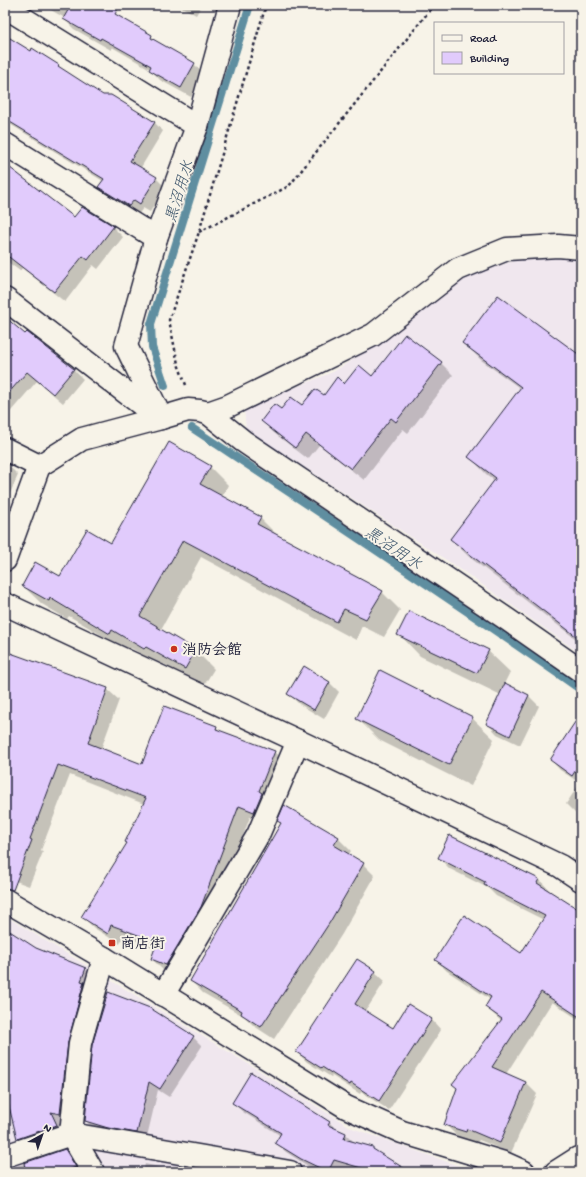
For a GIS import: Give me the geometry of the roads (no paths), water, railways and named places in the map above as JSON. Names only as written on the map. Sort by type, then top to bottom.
[{"type":"street","points":[[160,418],[126,346],[156,238],[197,126],[230,5]]},
{"type":"street","points":[[5,7],[197,126]]},
{"type":"street","points":[[5,144],[156,238]]},
{"type":"street","points":[[208,414],[228,406],[373,335],[458,269],[507,249],[558,246],[581,248]]},
{"type":"street","points":[[5,299],[160,418]]},
{"type":"street","points":[[5,560],[39,466],[82,439],[188,410],[200,411],[208,414],[243,441],[581,671]]},
{"type":"street","points":[[5,449],[39,466]]},
{"type":"street","points":[[5,604],[560,866],[581,880]]},
{"type":"street","points":[[164,995],[258,835],[298,741]]},
{"type":"street","points":[[5,900],[104,958],[346,1107],[402,1132],[499,1168],[524,1172]]},
{"type":"street","points":[[93,1172],[71,1134],[80,1044],[104,958]]},
{"type":"street","points":[[5,1156],[71,1134],[290,1172]]},
{"type":"street","points":[[556,1172],[578,1158],[581,1158]]},
{"type":"waterway","name":"黒沼用水","points":[[165,386],[152,347],[151,324],[250,5]]},
{"type":"waterway","name":"黒沼用水","points":[[192,428],[436,590],[581,690]]},
{"type":"place","name":"消防会館","points":[[174,649]]},
{"type":"place","name":"商店街","points":[[112,943]]}]
